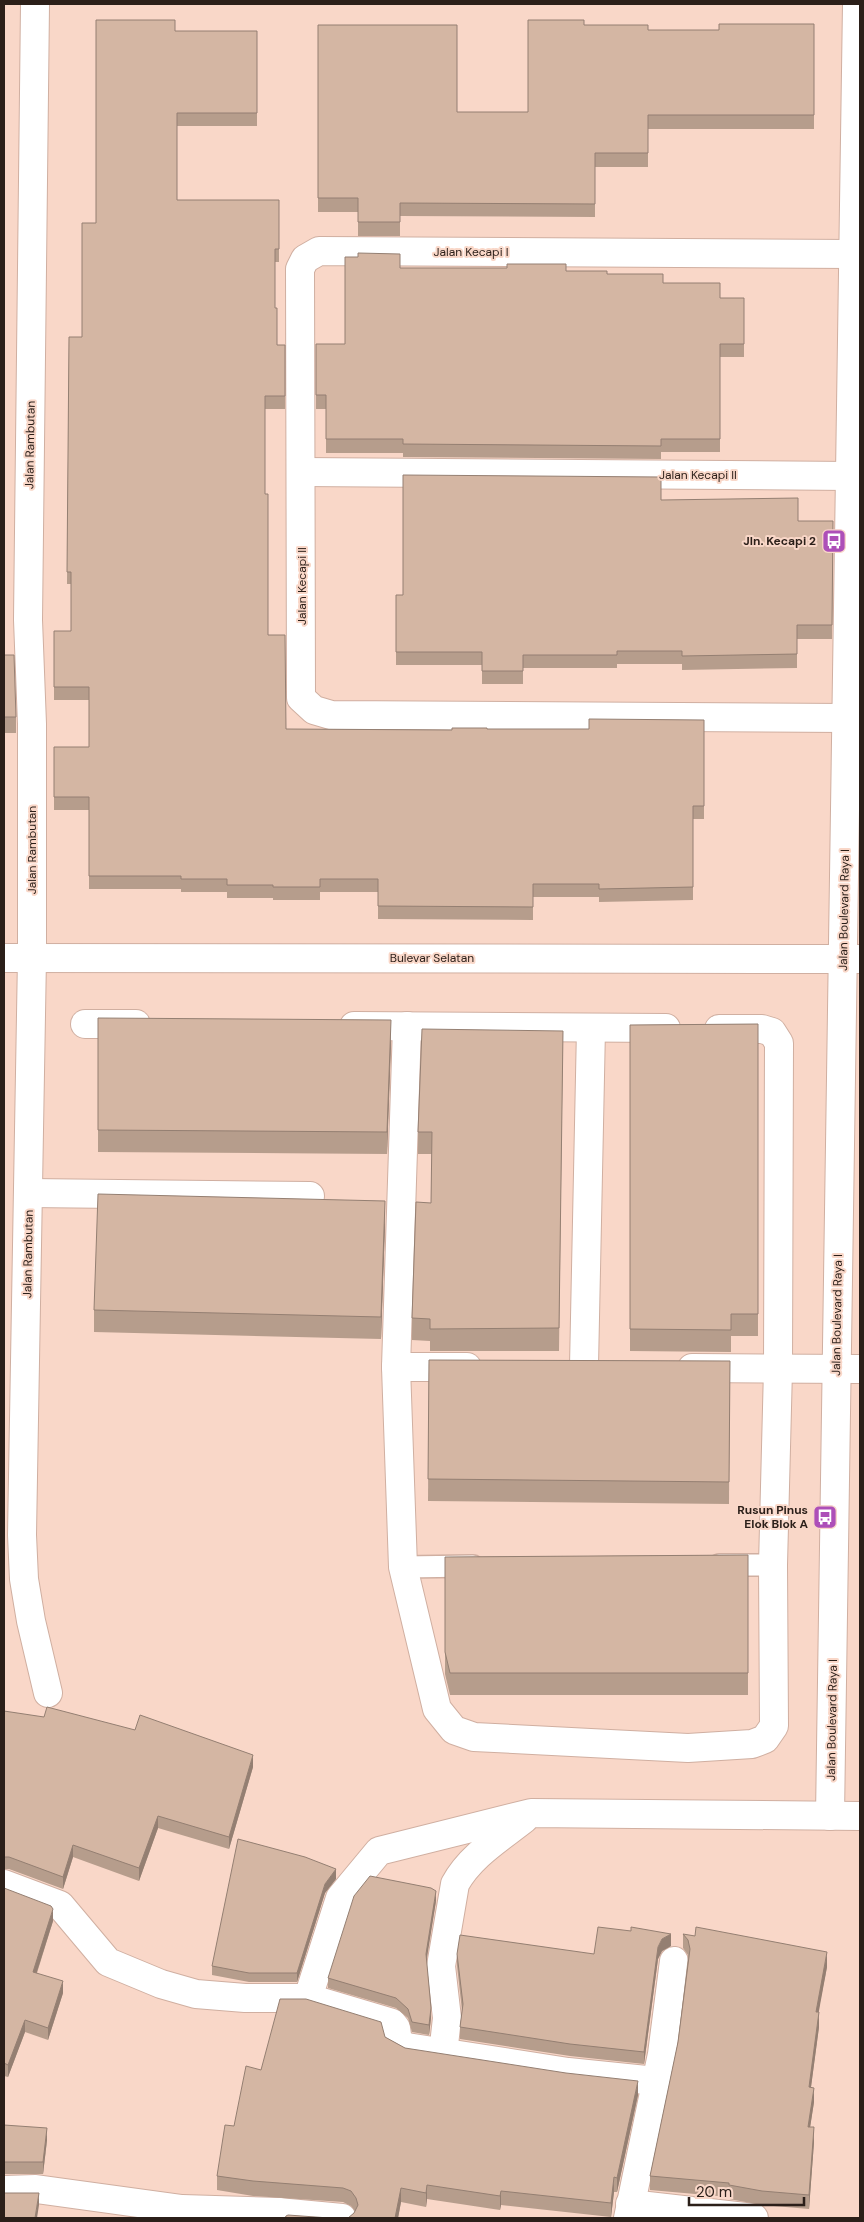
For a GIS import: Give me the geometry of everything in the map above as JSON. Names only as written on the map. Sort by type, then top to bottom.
[{"type":"street","name":"Jalan Rambutan","points":[[35,4],[28,620],[32,724],[32,957],[22,1535],[24,1580],[31,1621],[48,1693]]},
{"type":"street","name":"Jalan Boulevard Raya I","points":[[830,1816],[848,1369],[852,959],[846,718],[857,4]]},
{"type":"street","name":"Jalan Kecapi I","points":[[302,472],[300,269],[305,258],[319,251],[853,254]]},
{"type":"street","name":"Jalan Kecapi II","points":[[846,718],[331,715],[314,710],[302,698],[302,472],[850,476]]},
{"type":"street","name":"Bulevar Selatan","points":[[4,958],[852,959]]},
{"type":"street","points":[[86,1024],[163,1024]]},
{"type":"street","points":[[329,1026],[407,1026],[762,1029],[772,1032],[779,1043],[778,1369],[773,1565],[774,1726],[765,1739],[752,1744],[688,1748],[474,1737],[454,1730],[437,1709],[403,1567],[396,1368],[407,1026]]},
{"type":"street","points":[[591,1028],[574,1366],[613,1367]]},
{"type":"street","points":[[29,1193],[310,1196]]},
{"type":"street","points":[[396,1368],[495,1367]]},
{"type":"street","points":[[671,1367],[848,1369]]},
{"type":"street","points":[[443,2054],[447,2018],[441,1966],[455,1884],[461,1872],[480,1854],[531,1813]]},
{"type":"street","points":[[308,1998],[340,1898],[378,1851],[531,1813],[860,1816]]},
{"type":"street","points":[[4,1884],[60,1905],[108,1962],[161,1984],[196,1994],[245,1998],[308,1998],[392,2023],[396,2028],[398,2042],[402,2045],[443,2054],[568,2072],[656,2081]]},
{"type":"street","points":[[674,1961],[662,2054],[629,2211],[754,2218]]},
{"type":"street","points":[[4,2190],[36,2189],[182,2209],[342,2218]]},
{"type":"lane","points":[[702,1565],[773,1565]]},
{"type":"lane","points":[[403,1567],[493,1566]]},
{"type":"building","points":[[96,20],[175,20],[175,31],[257,31],[257,113],[177,113],[177,200],[279,200],[279,249],[275,249],[275,308],[277,308],[277,345],[285,345],[285,396],[265,396],[265,494],[268,494],[268,635],[285,635],[286,729],[589,729],[589,719],[704,720],[704,806],[693,806],[693,887],[599,889],[599,884],[533,884],[533,907],[378,906],[378,879],[320,879],[320,887],[273,887],[273,885],[227,885],[227,879],[181,879],[181,876],[89,876],[89,797],[54,797],[54,747],[89,747],[89,687],[54,687],[54,631],[71,631],[71,572],[67,572],[69,337],[82,337],[82,223],[96,223]]},
{"type":"building","points":[[528,20],[584,20],[584,25],[648,25],[648,30],[719,30],[719,24],[814,24],[814,115],[648,115],[648,153],[595,153],[595,204],[400,203],[400,222],[358,222],[358,198],[318,198],[318,25],[457,25],[457,112],[528,112]]},
{"type":"building","points":[[358,253],[400,254],[400,268],[507,268],[507,264],[566,264],[566,271],[607,271],[607,274],[663,274],[663,283],[720,283],[720,298],[744,298],[744,344],[720,344],[720,439],[661,439],[661,446],[403,444],[403,439],[326,439],[326,395],[316,395],[316,344],[345,344],[345,257],[358,257]]},
{"type":"building","points":[[403,475],[661,477],[661,500],[798,498],[798,521],[833,521],[832,625],[797,625],[797,654],[682,656],[682,651],[617,651],[617,655],[523,655],[523,671],[482,671],[482,652],[396,652],[396,595],[403,595]]},
{"type":"building","points":[[4,655],[14,655],[16,717],[4,717]]},
{"type":"building","points":[[98,1018],[391,1020],[387,1132],[98,1130]]},
{"type":"building","points":[[758,1024],[758,1314],[731,1314],[731,1330],[630,1329],[630,1025]]},
{"type":"building","points":[[422,1029],[563,1031],[559,1328],[430,1329],[430,1319],[412,1318],[416,1202],[431,1203],[432,1132],[418,1132]]},
{"type":"building","points":[[98,1194],[385,1201],[381,1317],[94,1310]]},
{"type":"building","points":[[429,1360],[730,1361],[729,1482],[428,1479]]},
{"type":"building","points":[[748,1555],[748,1673],[450,1673],[445,1652],[445,1557]]},
{"type":"building","points":[[47,1707],[135,1730],[140,1715],[253,1755],[229,1837],[158,1816],[139,1868],[73,1845],[63,1877],[9,1857],[4,1857],[4,1711],[44,1717]]},
{"type":"building","points":[[238,1839],[305,1857],[336,1869],[325,1884],[297,1973],[249,1973],[212,1966]]},
{"type":"building","points":[[370,1876],[431,1888],[436,1891],[426,1954],[431,2008],[429,2025],[412,2022],[408,2009],[396,1998],[328,1978],[354,1896]]},
{"type":"building","points":[[4,1888],[51,1906],[53,1909],[33,1972],[63,1981],[48,2028],[25,2020],[8,2065],[4,2063]]},
{"type":"building","points":[[598,1927],[631,1931],[631,1927],[671,1934],[662,1939],[658,1947],[644,2052],[570,2044],[460,2027],[463,2004],[457,1954],[460,1935],[594,1954]]},
{"type":"building","points":[[696,1927],[827,1952],[816,2012],[819,2012],[809,2087],[814,2088],[808,2127],[814,2127],[809,2195],[762,2191],[729,2185],[729,2183],[650,2176],[678,2042],[690,1949],[688,1940],[683,1934],[695,1936]]},
{"type":"building","points":[[280,1999],[306,1999],[381,2022],[385,2037],[405,2048],[566,2073],[638,2081],[617,2178],[614,2177],[611,2203],[501,2191],[500,2196],[427,2185],[426,2193],[401,2188],[395,2218],[348,2218],[354,2213],[358,2205],[351,2191],[343,2188],[253,2181],[217,2176],[225,2125],[234,2126],[246,2066],[261,2070]]},
{"type":"building","points":[[4,2125],[47,2128],[43,2162],[4,2162]]},
{"type":"building","points":[[4,2193],[39,2193],[35,2218],[4,2218]]},
{"type":"building","points":[[288,2215],[329,2218],[285,2218]]},
{"type":"place","name":"Jln. Kecapi 2","points":[[834,541]]},
{"type":"place","name":"Rusun Pinus Elok Blok A","points":[[825,1517]]}]
